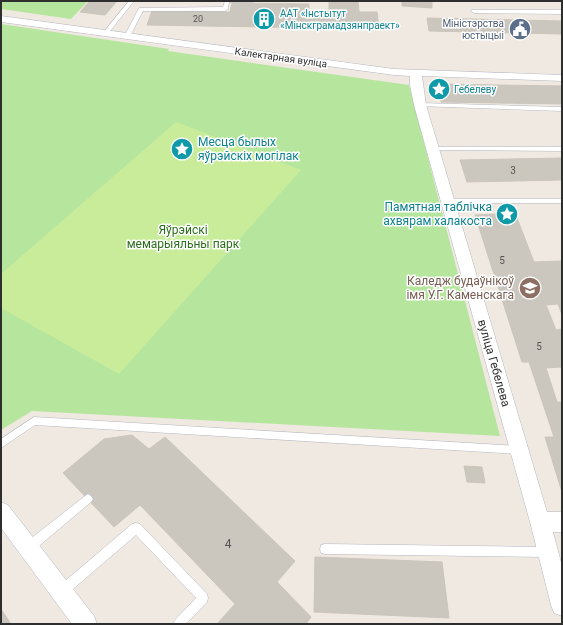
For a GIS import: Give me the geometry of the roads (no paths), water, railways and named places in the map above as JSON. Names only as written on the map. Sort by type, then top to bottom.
[{"type":"street","name":"Калектарная вуліца","points":[[1,19],[394,72],[416,74],[562,78]]},
{"type":"street","name":"вуліца Гебелева","points":[[416,74],[416,85],[420,105],[540,522],[562,605]]},
{"type":"street","points":[[1,512],[86,624]]},
{"type":"street","points":[[540,522],[562,522]]},
{"type":"lane","points":[[105,34],[132,1]]},
{"type":"lane","points":[[126,37],[141,9],[225,9],[227,1],[253,1]]},
{"type":"lane","points":[[474,11],[562,12]]},
{"type":"lane","points":[[420,105],[562,109]]},
{"type":"lane","points":[[433,149],[562,149]]},
{"type":"lane","points":[[447,201],[562,201]]},
{"type":"lane","points":[[1,444],[34,421],[519,450]]},
{"type":"lane","points":[[29,547],[88,499]]},
{"type":"lane","points":[[61,591],[136,528],[204,598],[179,624]]},
{"type":"lane","points":[[325,549],[548,552]]},
{"type":"place","name":"ААТ «Інстытут «Мінскграмадзянпраект»","points":[[264,19]]},
{"type":"place","name":"Міністэрства юстыцыі","points":[[520,29]]},
{"type":"place","name":"Гебелеву","points":[[439,89]]},
{"type":"place","name":"Месца былых яўрэйскіх могілак","points":[[182,149]]},
{"type":"place","name":"Памятная таблічка ахвярам халакоста","points":[[507,214]]},
{"type":"place","name":"Каледж будаўнікоў імя У.Г. Каменскага","points":[[530,288]]},
{"type":"park label","name":"Яўрэйскі мемарыяльны парк","points":[[183,237]]}]
